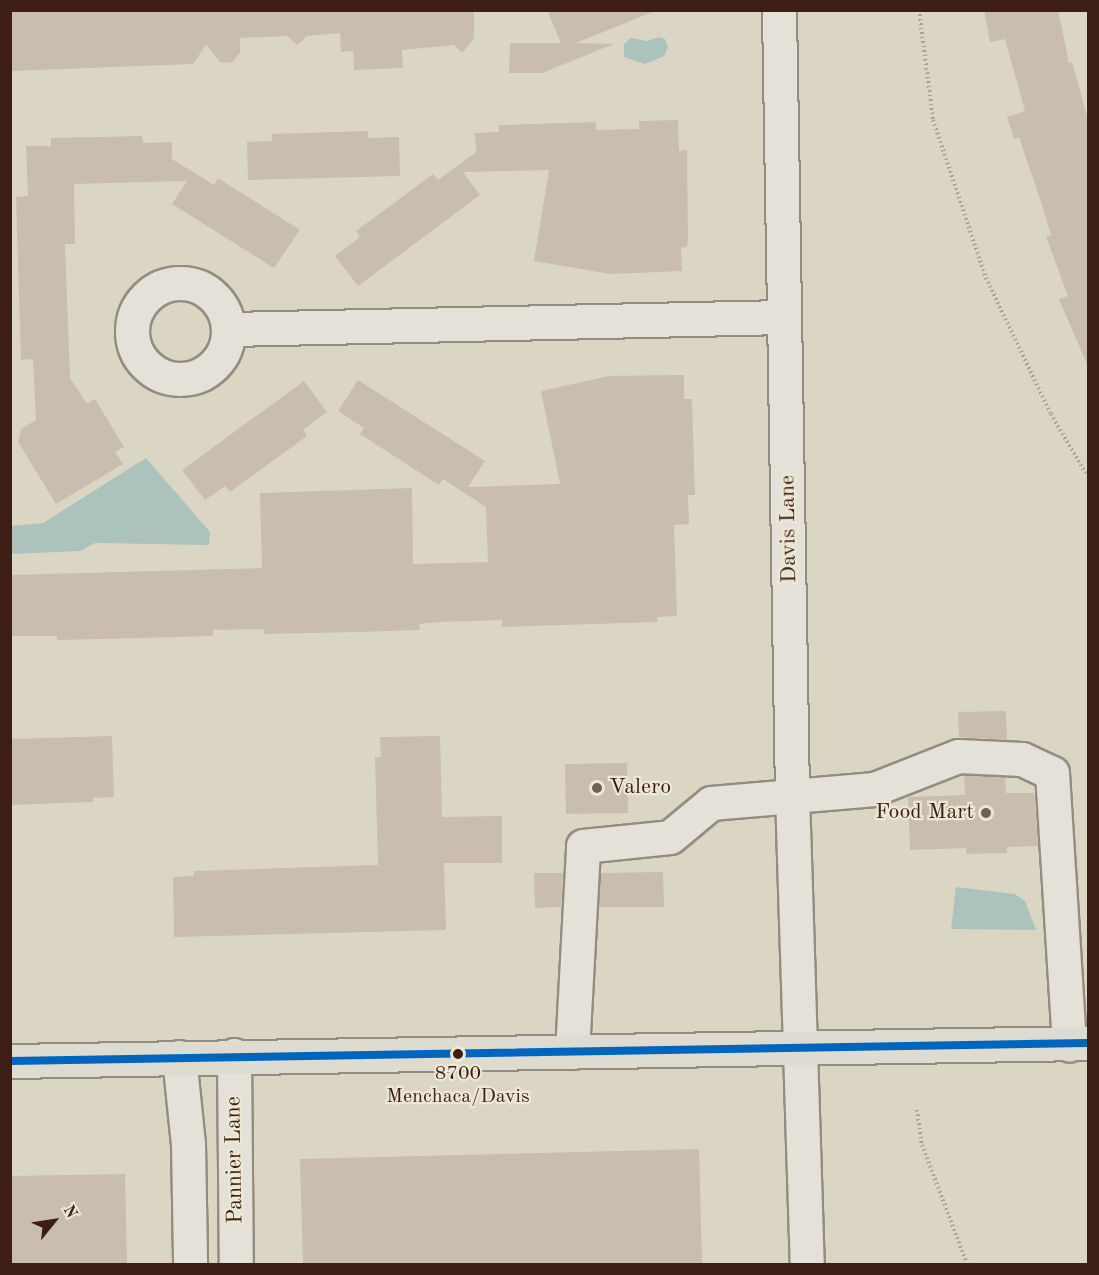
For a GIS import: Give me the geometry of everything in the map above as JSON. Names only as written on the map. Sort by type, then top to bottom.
[{"type":"main road","points":[[10,1061],[234,1055],[1079,1043]]},
{"type":"street","name":"Davis Lane","points":[[779,10],[792,794],[807,1264]]},
{"type":"street","points":[[230,329],[783,317]]},
{"type":"street","points":[[572,1052],[583,846],[670,837],[711,803],[792,794],[874,789],[958,756],[1022,759],[1052,773],[1079,1043]]},
{"type":"street","name":"Pannier Lane","points":[[234,1055],[236,1264]]},
{"type":"street","name":"Pannier Lane","points":[[179,1057],[188,1144],[190,1264]]},
{"type":"path","points":[[919,10],[933,120],[986,278],[1051,414],[1089,477]]},
{"type":"path","points":[[917,1110],[922,1145],[967,1264]]},
{"type":"water","points":[[659,37],[665,39],[668,47],[664,56],[645,64],[624,57],[624,44],[631,38],[647,41]]},
{"type":"water","points":[[146,458],[210,532],[209,545],[95,543],[80,551],[11,554],[11,526],[43,523]]},
{"type":"water","points":[[956,887],[1015,894],[1025,901],[1036,930],[951,929]]},
{"type":"building","points":[[10,10],[474,10],[474,38],[462,53],[454,45],[402,50],[403,68],[354,70],[353,51],[341,52],[340,33],[307,36],[297,45],[287,36],[240,38],[240,53],[232,62],[221,63],[206,45],[193,64],[10,71]]},
{"type":"building","points":[[547,10],[655,11],[576,43],[614,44],[542,73],[509,73],[510,43],[561,43]]},
{"type":"building","points":[[984,10],[1058,10],[1069,63],[1072,62],[1089,123],[1089,369],[1059,299],[1068,296],[1046,237],[1051,235],[1019,137],[1014,139],[1007,117],[1025,111],[1005,39],[990,42]]},
{"type":"building","points":[[678,120],[679,151],[687,150],[688,241],[687,247],[681,248],[682,271],[610,274],[534,261],[549,170],[463,172],[480,195],[358,286],[335,256],[360,237],[356,231],[433,174],[438,180],[476,152],[475,133],[499,132],[499,125],[596,122],[596,130],[639,129],[639,121]]},
{"type":"building","points":[[368,131],[368,138],[399,137],[400,176],[248,180],[247,142],[272,141],[272,134]]},
{"type":"building","points":[[142,136],[143,143],[172,142],[172,159],[214,185],[218,178],[300,230],[274,268],[172,204],[187,181],[74,184],[75,244],[65,244],[70,378],[87,404],[95,399],[124,447],[115,452],[123,464],[56,504],[18,442],[21,429],[36,420],[33,359],[21,360],[16,197],[28,196],[26,146],[51,146],[51,138]]},
{"type":"building","points":[[684,375],[684,399],[692,399],[695,495],[688,495],[689,524],[674,525],[677,616],[657,617],[657,622],[502,627],[502,620],[440,622],[419,624],[420,630],[358,632],[264,634],[264,629],[213,630],[213,636],[57,640],[57,636],[10,636],[10,575],[262,568],[260,493],[412,488],[413,564],[488,562],[486,507],[443,479],[439,485],[360,434],[364,428],[338,411],[358,380],[485,461],[468,487],[560,484],[541,391],[609,376]]},
{"type":"building","points":[[304,381],[327,412],[303,430],[307,436],[230,492],[225,486],[205,500],[182,470]]},
{"type":"building","points":[[1006,711],[1007,740],[959,737],[958,712]]},
{"type":"building","points":[[112,736],[114,797],[93,798],[93,802],[10,805],[10,739]]},
{"type":"building","points":[[440,736],[442,817],[502,816],[502,863],[444,863],[446,930],[174,937],[173,877],[194,876],[194,871],[378,865],[375,757],[381,757],[380,737]]},
{"type":"building","name":"Valero","points":[[627,763],[628,813],[566,814],[565,764]]},
{"type":"building","points":[[964,775],[1005,777],[1006,793],[1034,793],[1038,846],[1007,847],[1007,853],[966,854],[966,848],[910,850],[908,797],[965,795]]},
{"type":"building","points":[[663,872],[664,907],[599,907],[600,873]]},
{"type":"building","points":[[534,873],[563,873],[561,907],[535,908]]},
{"type":"building","points":[[699,1149],[702,1264],[303,1264],[300,1159]]},
{"type":"building","points":[[125,1174],[127,1264],[10,1264],[10,1176]]},
{"type":"transit line","points":[[10,1061],[1088,1043]]},
{"type":"place","name":"Valero","points":[[597,788]]},
{"type":"place","name":"Food Mart","points":[[986,813]]},
{"type":"place","name":"8700 Menchaca/Davis","points":[[458,1054]]}]
